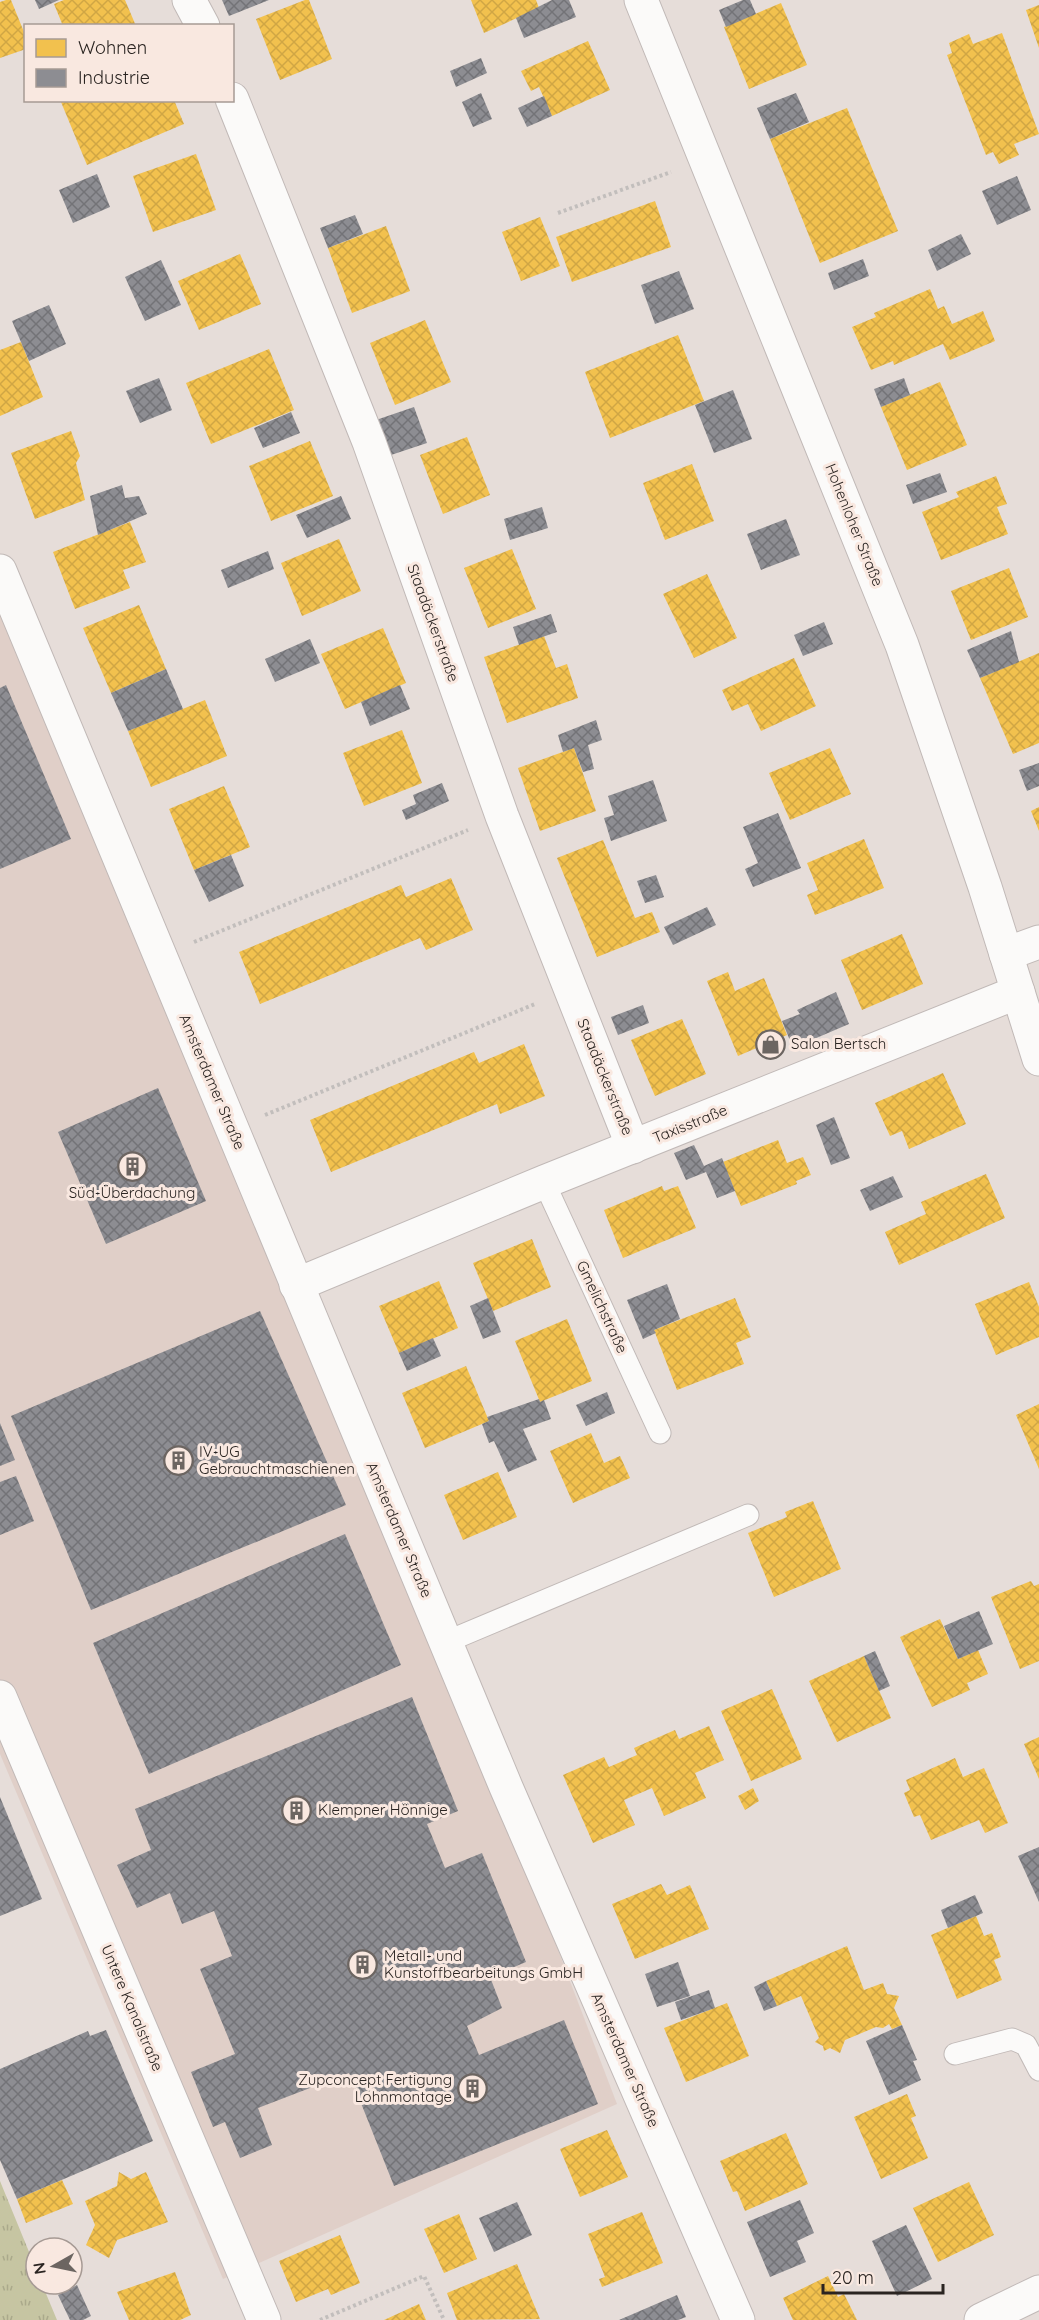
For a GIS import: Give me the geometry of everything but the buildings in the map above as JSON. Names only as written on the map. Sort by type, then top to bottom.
[{"type":"street","points":[[189,0],[202,24]]},
{"type":"street","name":"Hohenloher Straße","points":[[641,0],[902,645],[1039,1059]]},
{"type":"street","name":"Staadäckerstraße","points":[[233,102],[369,442],[502,816],[633,1147]]},
{"type":"street","name":"Amsterdamer Straße","points":[[0,570],[446,1642],[738,2320]]},
{"type":"street","points":[[1006,954],[1039,942]]},
{"type":"street","name":"Taxisstraße","points":[[296,1284],[1018,992]]},
{"type":"street","name":"Untere Kanalstraße","points":[[0,1697],[264,2320]]},
{"type":"street","points":[[981,2320],[1039,2292]]},
{"type":"lane","name":"Gmelichstraße","points":[[544,1182],[660,1433]]},
{"type":"lane","points":[[446,1642],[748,1515]]},
{"type":"lane","points":[[955,2054],[1012,2039],[1026,2045],[1039,2070]]},
{"type":"path","points":[[558,213],[706,160]]},
{"type":"path","points":[[159,956],[502,816]]},
{"type":"path","points":[[231,1129],[569,990]]},
{"type":"path","points":[[320,2320],[424,2276],[444,2320]]},
{"type":"shaded area","points":[[0,602],[509,1822],[617,2104],[223,2279],[0,1754]]},
{"type":"green space","points":[[0,2181],[24,2240],[24,2296],[47,2296],[57,2320],[0,2320]]},
{"type":"place","name":"Salon Bertsch","points":[[770,1044]]},
{"type":"place","name":"Süd-Überdachung","points":[[132,1166]]},
{"type":"place","name":"IV-UG Gebrauchtmaschienen","points":[[178,1461]]},
{"type":"place","name":"Klempner Hönnige","points":[[297,1810]]},
{"type":"place","name":"Metall- und Kunstoffbearbeitungs GmbH","points":[[363,1965]]},
{"type":"place","name":"Zupconcept Fertigung Lohnmontage","points":[[473,2089]]}]
